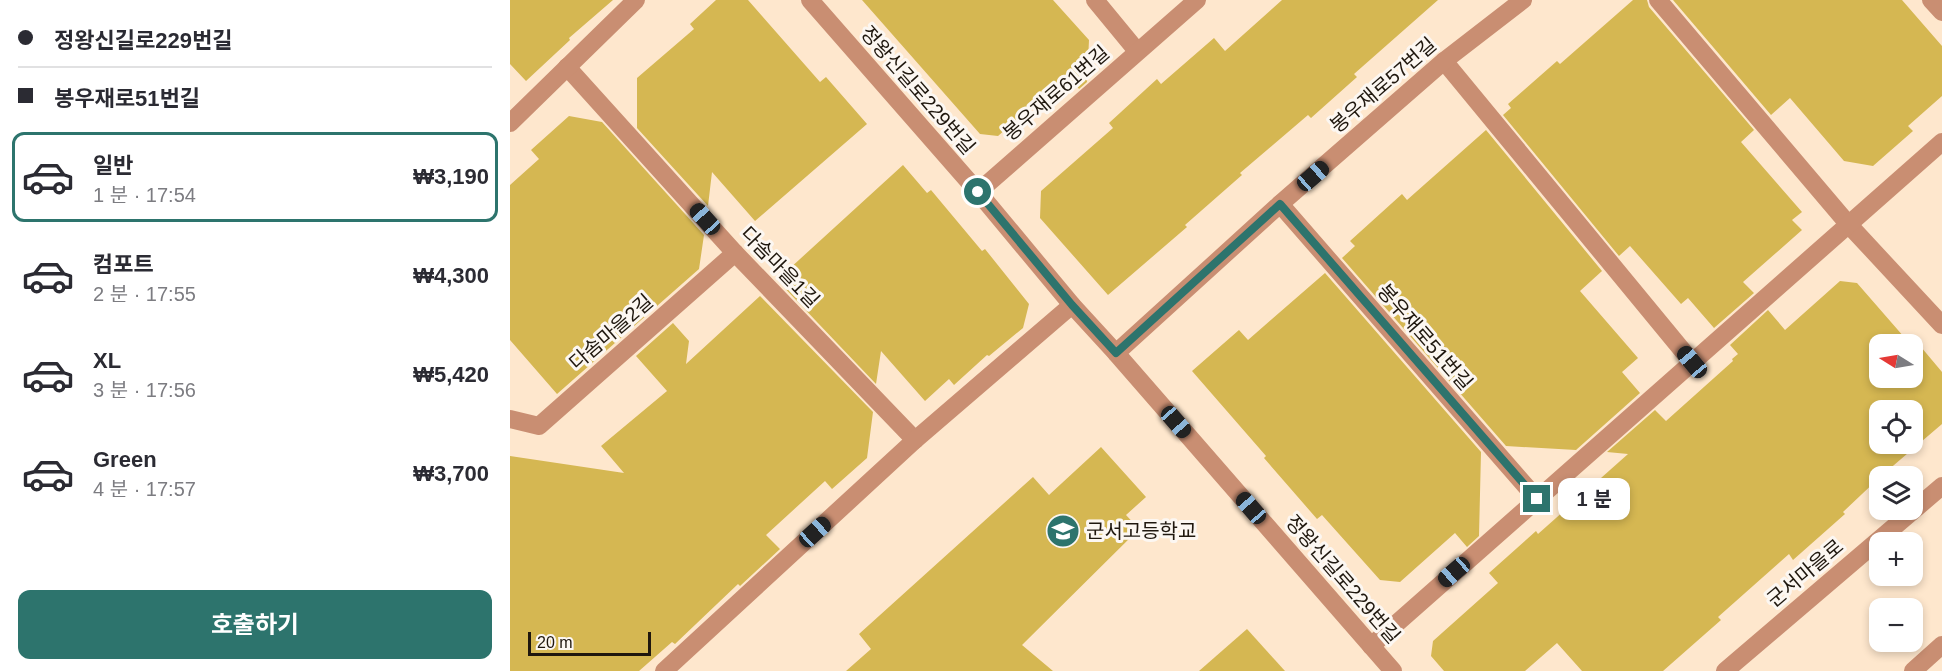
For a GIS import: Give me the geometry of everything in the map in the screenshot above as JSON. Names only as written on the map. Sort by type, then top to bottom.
[{"type":"street","points":[[510,123],[636,0]]},
{"type":"street","name":"정왕신길로229번길","points":[[810,0],[978,192],[1072,305],[1393,671]]},
{"type":"street","name":"봉우재로61번길","points":[[1095,0],[1137,51]]},
{"type":"street","name":"봉우재로61번길","points":[[978,192],[1197,0]]},
{"type":"street","name":"봉우재로57번길","points":[[1116,353],[1280,204],[1444,60],[1523,0]]},
{"type":"street","points":[[1658,0],[1849,225],[1942,325]]},
{"type":"street","points":[[1931,0],[1942,12]]},
{"type":"street","points":[[1444,60],[1692,362]]},
{"type":"street","name":"다솜마을1길","points":[[567,67],[735,253],[915,440]]},
{"type":"street","points":[[1371,646],[1942,142]]},
{"type":"street","name":"봉우재로51번길","points":[[1280,204],[1537,499]]},
{"type":"street","name":"다솜마을2길","points":[[510,419],[539,426],[735,253]]},
{"type":"street","points":[[664,671],[915,440],[1072,305]]},
{"type":"street","name":"군서마을로","points":[[1725,671],[1942,486]]},
{"type":"street","points":[[1913,671],[1942,645]]},
{"type":"building","points":[[510,0],[613,0],[569,38],[570,40],[526,81],[510,64]]},
{"type":"building","points":[[716,0],[748,0],[820,82],[826,77],[867,124],[755,221],[712,172],[708,206],[637,128],[637,78],[694,29],[690,24]]},
{"type":"building","points":[[862,0],[1053,0],[1089,40],[1087,82],[1079,89],[1069,77],[998,136],[980,134]]},
{"type":"building","points":[[1282,0],[1438,0],[1354,74],[1357,77],[1311,118],[1308,115],[1240,173],[1242,175],[1185,225],[1187,227],[1108,295],[1040,218],[1041,191],[1113,128],[1109,123],[1157,79],[1161,84],[1214,38],[1225,51]]},
{"type":"building","points":[[1633,0],[1647,0],[1649,7],[1754,130],[1741,142],[1802,212],[1792,220],[1802,230],[1743,282],[1754,293],[1714,328],[1688,298],[1681,304],[1630,246],[1619,256],[1503,115],[1511,108],[1508,104],[1557,61],[1560,64]]},
{"type":"building","points":[[1673,0],[1902,0],[1942,46],[1942,96],[1908,126],[1913,131],[1873,166],[1844,161],[1790,98],[1771,115]]},
{"type":"building","points":[[569,116],[602,122],[704,235],[699,269],[557,394],[510,340],[510,185],[539,159],[531,150]]},
{"type":"building","points":[[1486,130],[1602,271],[1580,291],[1638,358],[1622,372],[1640,393],[1576,450],[1506,446],[1342,258],[1355,246],[1350,241],[1402,194],[1407,200]]},
{"type":"building","points":[[903,165],[927,193],[931,190],[982,251],[985,249],[1029,304],[1023,328],[989,356],[987,355],[954,385],[949,379],[925,401],[881,351],[876,384],[777,280]]},
{"type":"building","points":[[1325,273],[1481,452],[1479,536],[1467,547],[1455,533],[1400,582],[1380,580],[1322,515],[1317,519],[1192,371],[1239,330],[1248,340]]},
{"type":"building","points":[[1840,281],[1857,283],[1901,334],[1869,334],[1869,388],[1923,388],[1923,349],[1942,372],[1942,424],[1923,440],[1923,400],[1869,400],[1869,454],[1907,454],[1893,466],[1869,466],[1869,487],[1843,512],[1845,514],[1793,560],[1789,554],[1718,617],[1721,620],[1663,671],[1582,671],[1557,643],[1525,671],[1444,671],[1431,656],[1433,641],[1498,583],[1489,573],[1536,531],[1538,534],[1628,454],[1607,452],[1655,410],[1666,421],[1733,361],[1732,359],[1738,354],[1730,345],[1768,310],[1785,330]]},
{"type":"building","points":[[760,296],[873,412],[867,458],[832,489],[825,481],[766,535],[780,549],[740,586],[738,584],[675,644],[672,642],[639,671],[510,671],[510,456],[624,473],[601,446],[667,391],[636,356],[673,323],[689,341],[686,364]]},
{"type":"building","points":[[1101,447],[1146,497],[1126,515],[1139,529],[1022,645],[1053,671],[846,671],[871,649],[859,634],[1033,477],[1049,495]]},
{"type":"building","points":[[1247,629],[1285,671],[1199,671]]},
{"type":"place","name":"군서고등학교","points":[[1063,531]]},
{"type":"route","points":[[978,192],[1072,305],[1116,353],[1280,204],[1537,499]]}]
